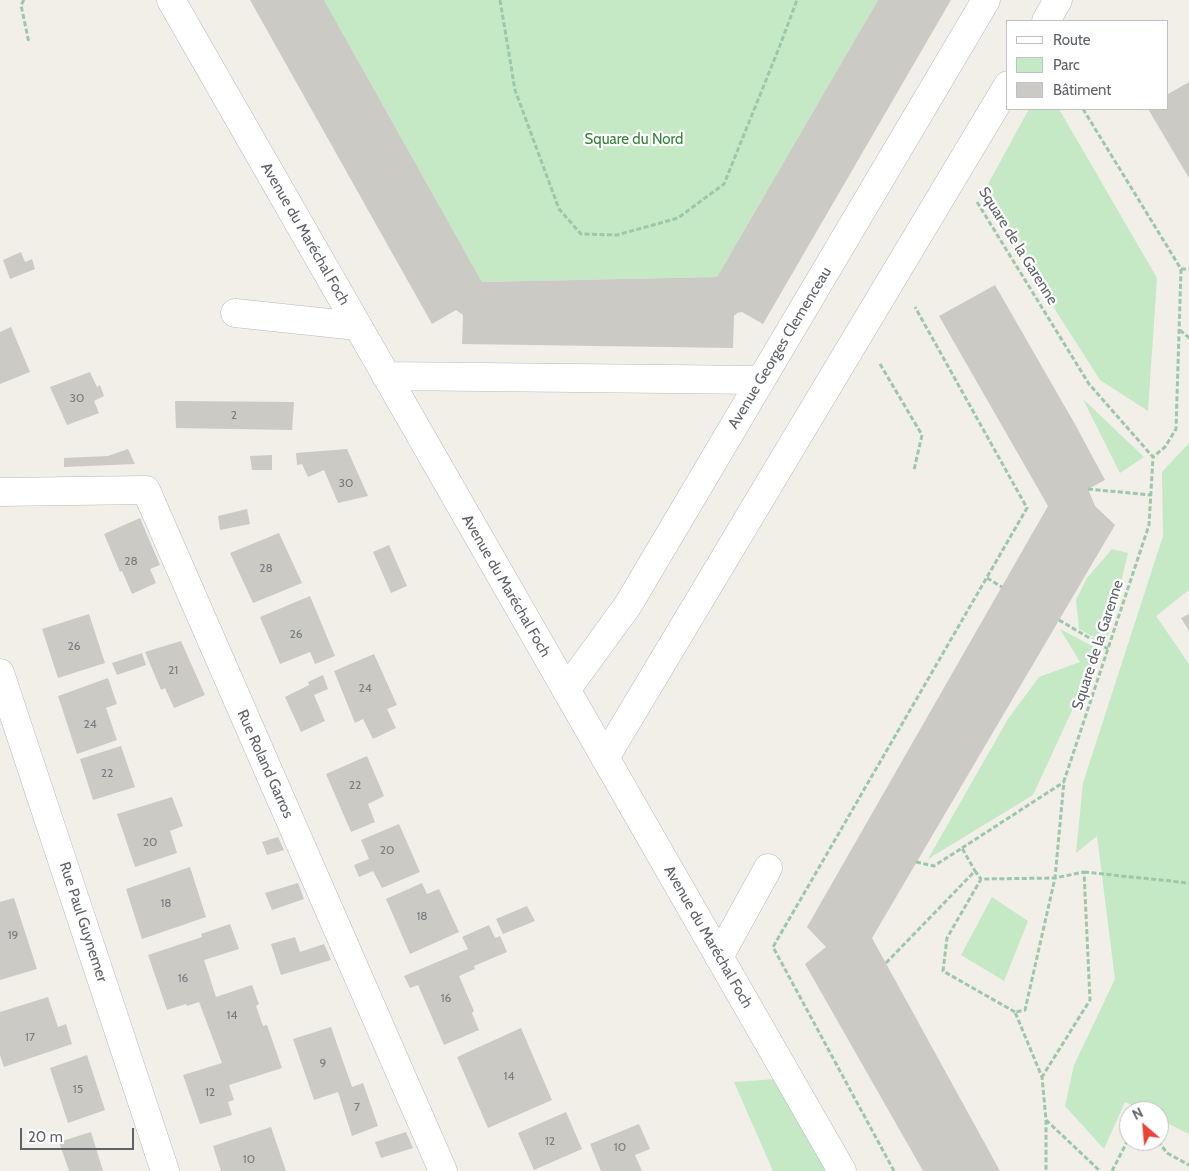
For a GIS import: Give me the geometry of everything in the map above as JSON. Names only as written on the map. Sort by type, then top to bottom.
[{"type":"street","name":"Avenue du Maréchal Foch","points":[[171,0],[842,1171]]},
{"type":"street","name":"Avenue Georges Clemenceau","points":[[566,690],[628,605],[986,0]]},
{"type":"street","points":[[1047,20],[1058,0]]},
{"type":"street","points":[[605,758],[1006,88]]},
{"type":"street","points":[[235,313],[357,326]]},
{"type":"street","points":[[386,376],[761,380]]},
{"type":"street","name":"Rue Roland Garros","points":[[0,492],[146,490],[443,1171]]},
{"type":"street","name":"Rue Paul Guynemer","points":[[0,672],[165,1171]]},
{"type":"street","points":[[719,957],[768,868]]},
{"type":"path","points":[[24,0],[21,5],[29,43]]},
{"type":"path","points":[[500,0],[515,90],[559,209],[581,234],[617,235],[678,218],[724,184],[779,48],[796,0]]},
{"type":"path","points":[[1084,110],[1181,269],[1176,429],[1165,448],[1153,457]]},
{"type":"path","name":"Square de la Garenne","points":[[957,169],[1089,384],[1153,457],[1149,525],[1064,781],[1055,878],[1025,1010],[1015,1012]]},
{"type":"path","points":[[1181,269],[1189,268]]},
{"type":"path","points":[[894,1171],[773,947],[1027,508],[913,303]]},
{"type":"path","points":[[1179,329],[1189,338]]},
{"type":"path","points":[[879,363],[922,435],[914,470]]},
{"type":"path","points":[[1088,489],[1150,494]]},
{"type":"path","points":[[987,578],[1002,587]]},
{"type":"path","points":[[1059,620],[1108,650]]},
{"type":"path","points":[[916,862],[934,866],[1064,781]]},
{"type":"path","points":[[962,848],[981,879]]},
{"type":"path","points":[[886,963],[975,871]]},
{"type":"path","points":[[1042,1077],[1090,1000],[1084,872]]},
{"type":"path","points":[[981,879],[1055,878],[1084,872],[1189,883]]},
{"type":"path","points":[[981,879],[947,938],[942,971],[1015,1012],[1042,1077],[1046,1120],[1046,1171]]},
{"type":"path","points":[[1046,1120],[1100,1171]]},
{"type":"path","points":[[1112,1171],[1122,1151]]},
{"type":"path","points":[[1166,1151],[1189,1164]]},
{"type":"green space","name":"Square du Nord","points":[[324,0],[878,0],[717,277],[482,282]]},
{"type":"green space","points":[[1028,110],[1060,110],[1157,278],[1148,411],[1100,380],[982,195]]},
{"type":"green space","points":[[1083,399],[1144,457],[1120,473]]},
{"type":"green space","points":[[1189,443],[1189,590],[1156,616],[1189,664],[1189,1134],[1169,1124],[1169,1101],[1119,1101],[1119,1115],[1104,1149],[1065,1106],[1074,1065],[1115,979],[1097,836],[1076,853],[1083,783],[1163,536],[1162,472]]},
{"type":"green space","points":[[1112,549],[1128,553],[1106,644],[1079,629],[1076,600],[1087,578]]},
{"type":"green space","points":[[1060,629],[1100,650],[1033,795],[928,859],[1008,719],[1039,677],[1080,662]]},
{"type":"green space","points":[[992,897],[1028,921],[1004,981],[961,955]]},
{"type":"green space","points":[[777,1079],[830,1171],[773,1171],[734,1082]]},
{"type":"building","points":[[250,0],[324,0],[482,282],[717,277],[878,0],[951,0],[763,324],[742,312],[734,316],[733,348],[462,344],[463,315],[456,310],[432,324]]},
{"type":"building","points":[[1189,82],[1189,178],[1149,110],[1169,110],[1169,93]]},
{"type":"building","points":[[21,252],[25,262],[32,259],[35,269],[10,279],[3,260]]},
{"type":"building","points":[[995,285],[1105,480],[1088,489],[1095,506],[1115,525],[872,938],[1000,1171],[923,1171],[805,964],[826,947],[807,927],[1048,506],[939,316]]},
{"type":"building","points":[[11,327],[30,372],[0,384],[0,332]]},
{"type":"building","points":[[90,372],[97,387],[100,385],[104,396],[94,401],[99,413],[67,425],[50,387]]},
{"type":"building","points":[[175,401],[294,402],[292,430],[176,428]]},
{"type":"building","points":[[128,449],[135,464],[64,467],[64,458],[108,456]]},
{"type":"building","points":[[347,449],[368,496],[338,503],[324,470],[308,477],[302,464],[297,465],[296,453]]},
{"type":"building","points":[[272,455],[272,470],[252,470],[250,456]]},
{"type":"building","points":[[247,509],[250,524],[220,530],[218,516]]},
{"type":"building","points":[[140,518],[160,565],[150,569],[156,583],[132,594],[122,571],[120,572],[104,534]]},
{"type":"building","points":[[279,533],[302,583],[253,603],[230,553]]},
{"type":"building","points":[[389,545],[407,586],[391,593],[373,552]]},
{"type":"building","points":[[310,596],[335,656],[315,664],[310,652],[280,664],[260,617]]},
{"type":"building","points":[[89,614],[105,663],[58,678],[42,629]]},
{"type":"building","points":[[1189,614],[1189,631],[1181,618]]},
{"type":"building","points":[[181,641],[205,695],[174,708],[165,688],[161,690],[145,652]]},
{"type":"building","points":[[142,653],[146,665],[117,675],[112,663]]},
{"type":"building","points":[[374,654],[397,705],[387,709],[396,728],[373,739],[363,719],[355,723],[334,671]]},
{"type":"building","points":[[323,675],[328,689],[314,695],[325,721],[301,732],[285,697],[309,685],[308,682]]},
{"type":"building","points":[[108,678],[117,704],[106,708],[117,740],[77,754],[58,696]]},
{"type":"building","points":[[121,746],[135,787],[93,800],[80,759]]},
{"type":"building","points":[[367,756],[384,796],[368,804],[375,822],[351,832],[326,774]]},
{"type":"building","points":[[172,797],[183,826],[170,831],[177,853],[135,867],[117,814]]},
{"type":"building","points":[[399,824],[420,872],[382,888],[373,871],[359,877],[354,865],[369,859],[361,840]]},
{"type":"building","points":[[278,837],[284,850],[267,855],[262,842]]},
{"type":"building","points":[[190,867],[206,917],[142,939],[126,889]]},
{"type":"building","points":[[298,883],[304,899],[272,910],[265,893]]},
{"type":"building","points":[[422,883],[427,894],[439,889],[459,932],[410,954],[386,899]]},
{"type":"building","points":[[14,898],[37,969],[0,980],[0,902]]},
{"type":"building","points":[[527,906],[535,921],[503,934],[496,919]]},
{"type":"building","points":[[230,924],[239,949],[204,960],[216,997],[252,985],[259,1004],[256,1006],[263,1026],[267,1025],[282,1068],[229,1085],[234,1100],[228,1102],[232,1115],[200,1124],[183,1075],[222,1063],[199,1002],[167,1010],[148,955],[202,937],[201,934]]},
{"type":"building","points":[[489,925],[495,938],[500,936],[507,952],[474,966],[475,969],[459,976],[474,1011],[472,1013],[479,1030],[444,1045],[418,985],[410,988],[404,976],[468,949],[462,937]]},
{"type":"building","points":[[295,937],[300,952],[324,944],[331,960],[281,975],[271,944]]},
{"type":"building","points":[[48,997],[58,1027],[66,1024],[72,1044],[4,1067],[0,1055],[0,1012]]},
{"type":"building","points":[[331,1027],[352,1087],[363,1083],[378,1126],[352,1136],[338,1092],[314,1100],[293,1039]]},
{"type":"building","points":[[521,1028],[552,1100],[488,1128],[457,1057]]},
{"type":"building","points":[[87,1055],[105,1110],[68,1123],[50,1068]]},
{"type":"building","points":[[566,1112],[582,1149],[534,1170],[518,1133]]},
{"type":"building","points":[[639,1124],[650,1149],[635,1155],[642,1171],[601,1171],[590,1144]]},
{"type":"building","points":[[271,1127],[286,1171],[221,1171],[213,1146]]},
{"type":"building","points":[[91,1132],[103,1171],[69,1171],[59,1142]]},
{"type":"building","points":[[406,1132],[413,1148],[381,1158],[375,1142]]}]
